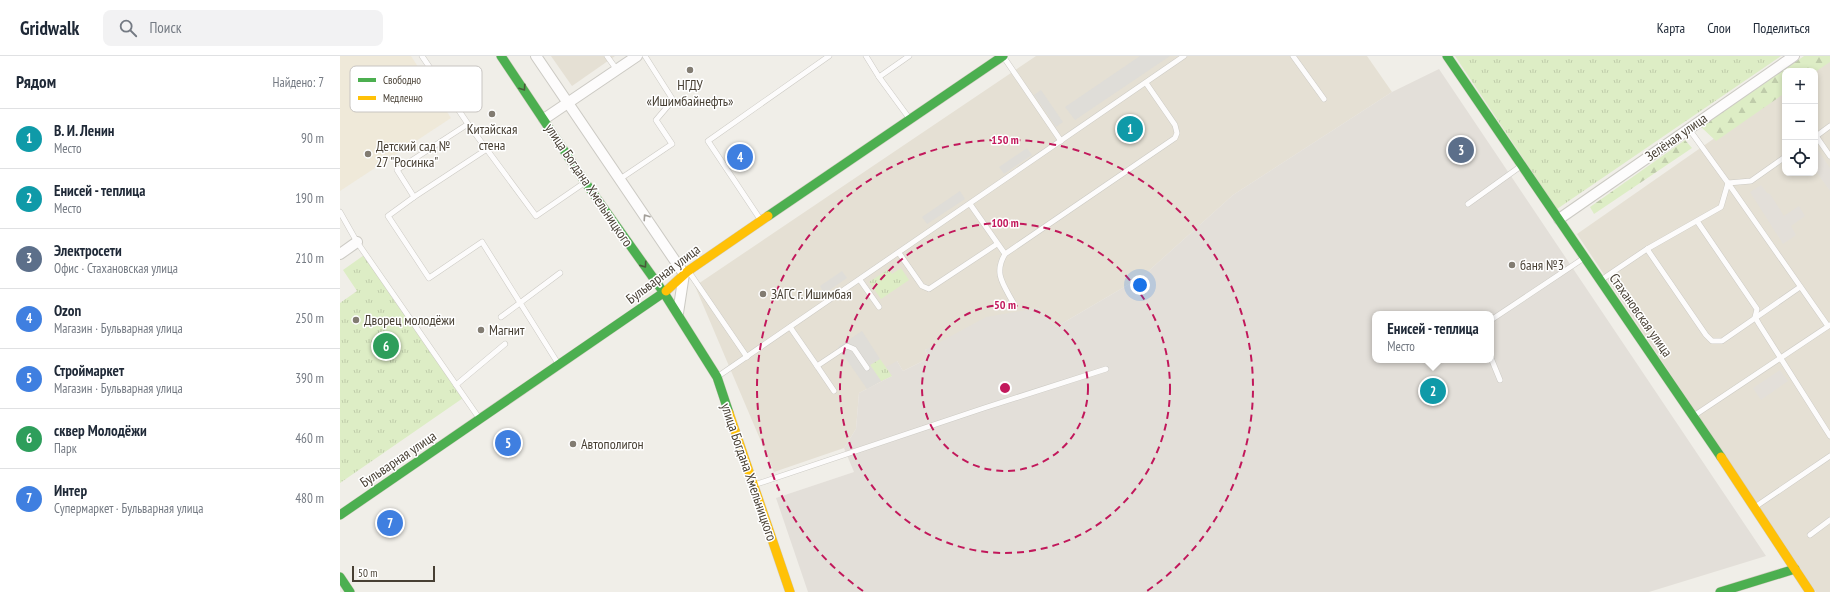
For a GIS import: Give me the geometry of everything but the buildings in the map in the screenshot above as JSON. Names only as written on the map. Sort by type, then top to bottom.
[{"type":"street","name":"улица Богдана Хмельницкого","points":[[501,56],[585,182],[678,313],[717,377],[790,592]]},
{"type":"street","name":"улица Богдана Хмельницкого","points":[[536,56],[686,272]]},
{"type":"street","points":[[544,119],[637,56]]},
{"type":"street","name":"Бульварная улица","points":[[340,515],[664,293],[686,272],[761,220],[1003,56]]},
{"type":"street","name":"Стахановская улица","points":[[1447,56],[1600,281],[1694,415],[1810,592]]},
{"type":"street","name":"Зелёная улица","points":[[1559,219],[1688,128],[1794,56]]},
{"type":"street","points":[[340,254],[358,242]]},
{"type":"street","points":[[678,313],[686,272]]},
{"type":"street","points":[[1720,592],[1795,569]]},
{"type":"street","points":[[340,576],[350,592]]},
{"type":"lane","points":[[422,56],[429,66]]},
{"type":"lane","points":[[607,56],[617,70]]},
{"type":"lane","points":[[620,179],[672,144],[656,120],[673,100],[645,56]]},
{"type":"lane","points":[[761,220],[708,141],[829,56]]},
{"type":"lane","points":[[866,56],[879,77],[910,119]]},
{"type":"lane","points":[[879,77],[909,56]]},
{"type":"lane","points":[[1003,56],[1061,141]]},
{"type":"lane","points":[[717,377],[1184,56]]},
{"type":"lane","points":[[1293,56],[1324,99]]},
{"type":"lane","points":[[1014,304],[999,273],[1000,263],[1005,254],[1175,138],[1177,133],[1175,125],[1146,83]]},
{"type":"lane","points":[[460,112],[536,216],[585,182]]},
{"type":"lane","points":[[414,198],[397,170],[468,124]]},
{"type":"lane","points":[[1818,135],[1830,126]]},
{"type":"lane","points":[[1688,128],[1800,287],[1829,325],[1694,415]]},
{"type":"lane","points":[[1818,139],[1830,156]]},
{"type":"lane","points":[[487,149],[388,216],[429,278],[482,242],[559,366]]},
{"type":"lane","points":[[1728,183],[1751,181],[1782,160]]},
{"type":"lane","points":[[1468,204],[1521,165]]},
{"type":"lane","points":[[1600,281],[1647,249],[1720,207],[1728,183]]},
{"type":"lane","points":[[970,204],[1005,254]]},
{"type":"lane","points":[[340,212],[358,242],[480,419]]},
{"type":"lane","points":[[1697,221],[1757,309],[1755,318],[1830,436]]},
{"type":"lane","points":[[899,253],[922,286],[930,289],[998,244]]},
{"type":"lane","points":[[1647,249],[1706,335],[1712,341],[1722,341],[1800,287]]},
{"type":"lane","points":[[1494,318],[1585,258]]},
{"type":"lane","points":[[686,272],[747,356]]},
{"type":"lane","points":[[501,317],[560,274]]},
{"type":"lane","points":[[860,280],[879,307]]},
{"type":"lane","points":[[790,327],[834,391]]},
{"type":"lane","points":[[456,385],[505,344]]},
{"type":"lane","points":[[817,366],[847,346],[854,349],[867,368]]},
{"type":"lane","points":[[1493,363],[1500,380]]},
{"type":"lane","points":[[753,486],[984,408],[1106,369]]},
{"type":"lane","points":[[1754,507],[1830,456]]},
{"type":"lane","points":[[1810,535],[1830,520]]},
{"type":"shaded area","name":"Детский сад № 27 \"Росинка\"","points":[[340,56],[411,56],[417,66],[350,66],[350,112],[447,112],[451,118],[340,191]]},
{"type":"shaded area","points":[[551,56],[615,56],[572,86]]},
{"type":"shaded area","points":[[1036,56],[1367,56],[1392,92],[1233,195],[1143,276],[1056,327],[1038,308],[925,350],[929,358],[903,371],[897,361],[892,376],[859,393],[856,429],[844,448],[774,472],[695,286]]},
{"type":"shaded area","points":[[1140,56],[1170,56],[1075,120],[1065,107]]},
{"type":"shaded area","points":[[1830,57],[1830,592],[1816,592],[1577,234],[1782,91],[1782,176],[1818,176],[1818,68]]},
{"type":"shaded area","points":[[1439,69],[1766,556],[1649,592],[808,592],[776,498],[854,472],[844,448],[856,429],[859,393],[892,376],[886,367],[897,361],[903,371],[929,358],[925,350],[986,317],[1038,308],[1056,327],[1143,276],[1233,195],[1392,92]]},
{"type":"shaded area","points":[[1041,90],[1063,122],[1056,127],[1034,95]]},
{"type":"shaded area","points":[[1027,148],[1032,155],[1004,174],[999,167]]},
{"type":"shaded area","points":[[1818,150],[1830,168],[1830,191],[1818,174]]},
{"type":"shaded area","points":[[1761,185],[1767,193],[1770,194],[1784,216],[1799,206],[1805,216],[1791,226],[1796,235],[1783,244],[1750,192]]},
{"type":"shaded area","points":[[960,191],[965,199],[927,224],[922,217]]},
{"type":"shaded area","points":[[842,271],[847,278],[824,294],[820,286]]},
{"type":"shaded area","points":[[862,331],[880,359],[870,365],[881,381],[867,389],[838,347]]},
{"type":"shaded area","points":[[1780,370],[1788,381],[1761,400],[1753,388]]},
{"type":"green space","points":[[1455,56],[1781,56],[1557,209]]},
{"type":"green space","points":[[1804,56],[1830,56],[1830,62],[1818,70],[1818,68],[1787,68]]},
{"type":"green space","points":[[1782,71],[1782,95],[1716,141],[1701,127]]},
{"type":"green space","points":[[1685,140],[1692,148],[1594,214],[1590,207]]},
{"type":"green space","points":[[367,253],[466,396],[340,483],[340,303],[357,291],[343,270]]},
{"type":"green space","points":[[901,268],[909,280],[881,299],[869,282],[889,269],[892,274]]},
{"type":"green space","points":[[880,359],[892,376],[881,381],[870,365]]},
{"type":"traffic: fast","points":[[501,56],[585,182],[664,293],[717,377],[729,413]]},
{"type":"traffic: fast","points":[[768,216],[1003,56]]},
{"type":"traffic: fast","points":[[1447,56],[1721,457]]},
{"type":"traffic: fast","points":[[340,515],[666,291]]},
{"type":"traffic: fast","points":[[1720,592],[1795,569]]},
{"type":"traffic: fast","points":[[340,577],[350,592]]},
{"type":"traffic: slow","points":[[666,291],[688,271],[768,216]]},
{"type":"traffic: slow","points":[[729,413],[790,592]]},
{"type":"traffic: slow","points":[[1721,457],[1810,592]]},
{"type":"place","name":"НГДУ «Ишимбайнефть»","points":[[690,70]]},
{"type":"place","name":"Китайская стена","points":[[492,114]]},
{"type":"place","name":"В. И. Ленин","points":[[1130,129]]},
{"type":"place","name":"Электросети","points":[[1461,150]]},
{"type":"place","name":"Детский сад № 27 \"Росинка\"","points":[[368,154]]},
{"type":"place","name":"Ozon","points":[[740,157]]},
{"type":"place","name":"баня №3","points":[[1512,265]]},
{"type":"place","name":"ЗАГС г. Ишимбая","points":[[763,294]]},
{"type":"place","name":"Дворец молодёжи","points":[[356,320]]},
{"type":"place","name":"Магнит","points":[[481,330]]},
{"type":"place","name":"сквер Молодёжи","points":[[386,346]]},
{"type":"place","name":"Енисей - теплица","points":[[1433,391]]},
{"type":"place","name":"Строймаркет","points":[[508,443]]},
{"type":"place","name":"Автополигон","points":[[573,444]]},
{"type":"place","name":"Интер","points":[[390,523]]}]
